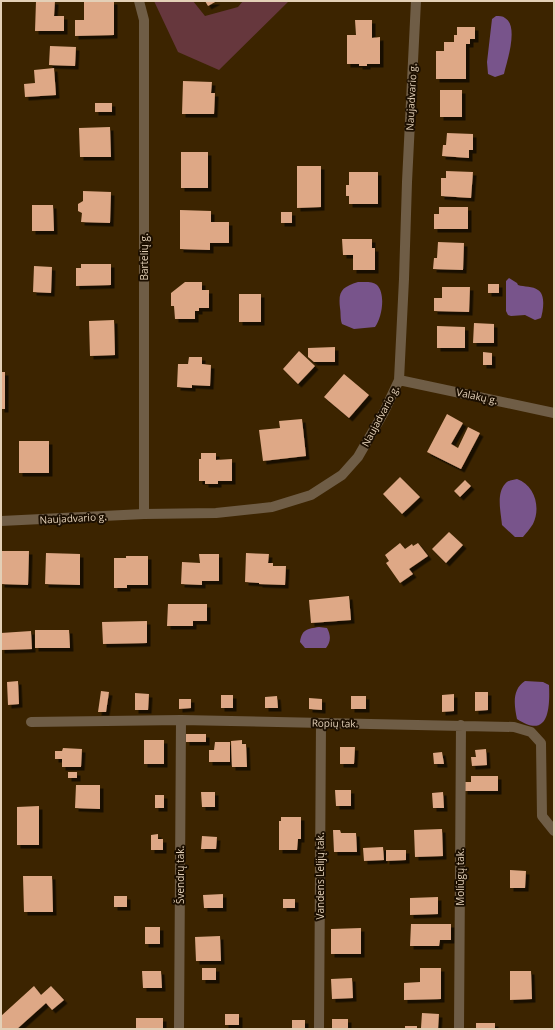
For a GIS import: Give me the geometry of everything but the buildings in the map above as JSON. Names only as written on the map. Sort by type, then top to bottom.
[{"type":"street","name":"Bartelių g.","points":[[139,1],[144,20],[144,514]]},
{"type":"street","name":"Naujadvario g.","points":[[1,521],[14,522],[144,514],[216,513],[272,507],[311,495],[342,475],[358,457],[384,412],[399,380],[404,279],[406,182],[416,1]]},
{"type":"street","name":"Valakų g.","points":[[399,380],[554,412]]},
{"type":"street","name":"Ropių tak.","points":[[31,722],[181,720],[514,727],[531,732],[541,743],[542,816],[554,831]]},
{"type":"street","name":"Švendrų tak.","points":[[180,1029],[181,720]]},
{"type":"street","name":"Vandens Lelijų tak.","points":[[318,1029],[320,723]]},
{"type":"street","name":"Moliūgų tak.","points":[[458,1029],[461,725]]},
{"type":"shaded area","points":[[154,1],[193,1],[205,16],[238,7],[243,1],[289,1],[219,70],[178,52]]},
{"type":"shaded area","points":[[496,16],[501,16],[509,22],[512,36],[504,74],[495,77],[488,74],[487,62],[492,19]]},
{"type":"shaded area","points":[[509,278],[518,285],[534,288],[541,292],[543,303],[541,318],[535,320],[525,315],[508,315],[506,311],[506,281]]},
{"type":"shaded area","points":[[358,282],[373,283],[380,289],[382,306],[380,318],[375,327],[354,329],[342,324],[340,297],[342,290]]},
{"type":"shaded area","points":[[517,479],[528,486],[535,498],[536,504],[533,524],[523,537],[515,537],[502,525],[500,509],[502,488],[511,480]]},
{"type":"shaded area","points":[[319,627],[327,628],[330,636],[328,646],[326,648],[305,648],[300,642],[302,634],[308,629]]},
{"type":"shaded area","points":[[525,681],[543,682],[549,685],[548,711],[541,724],[536,726],[528,725],[517,719],[515,708],[516,693],[521,684]]}]
